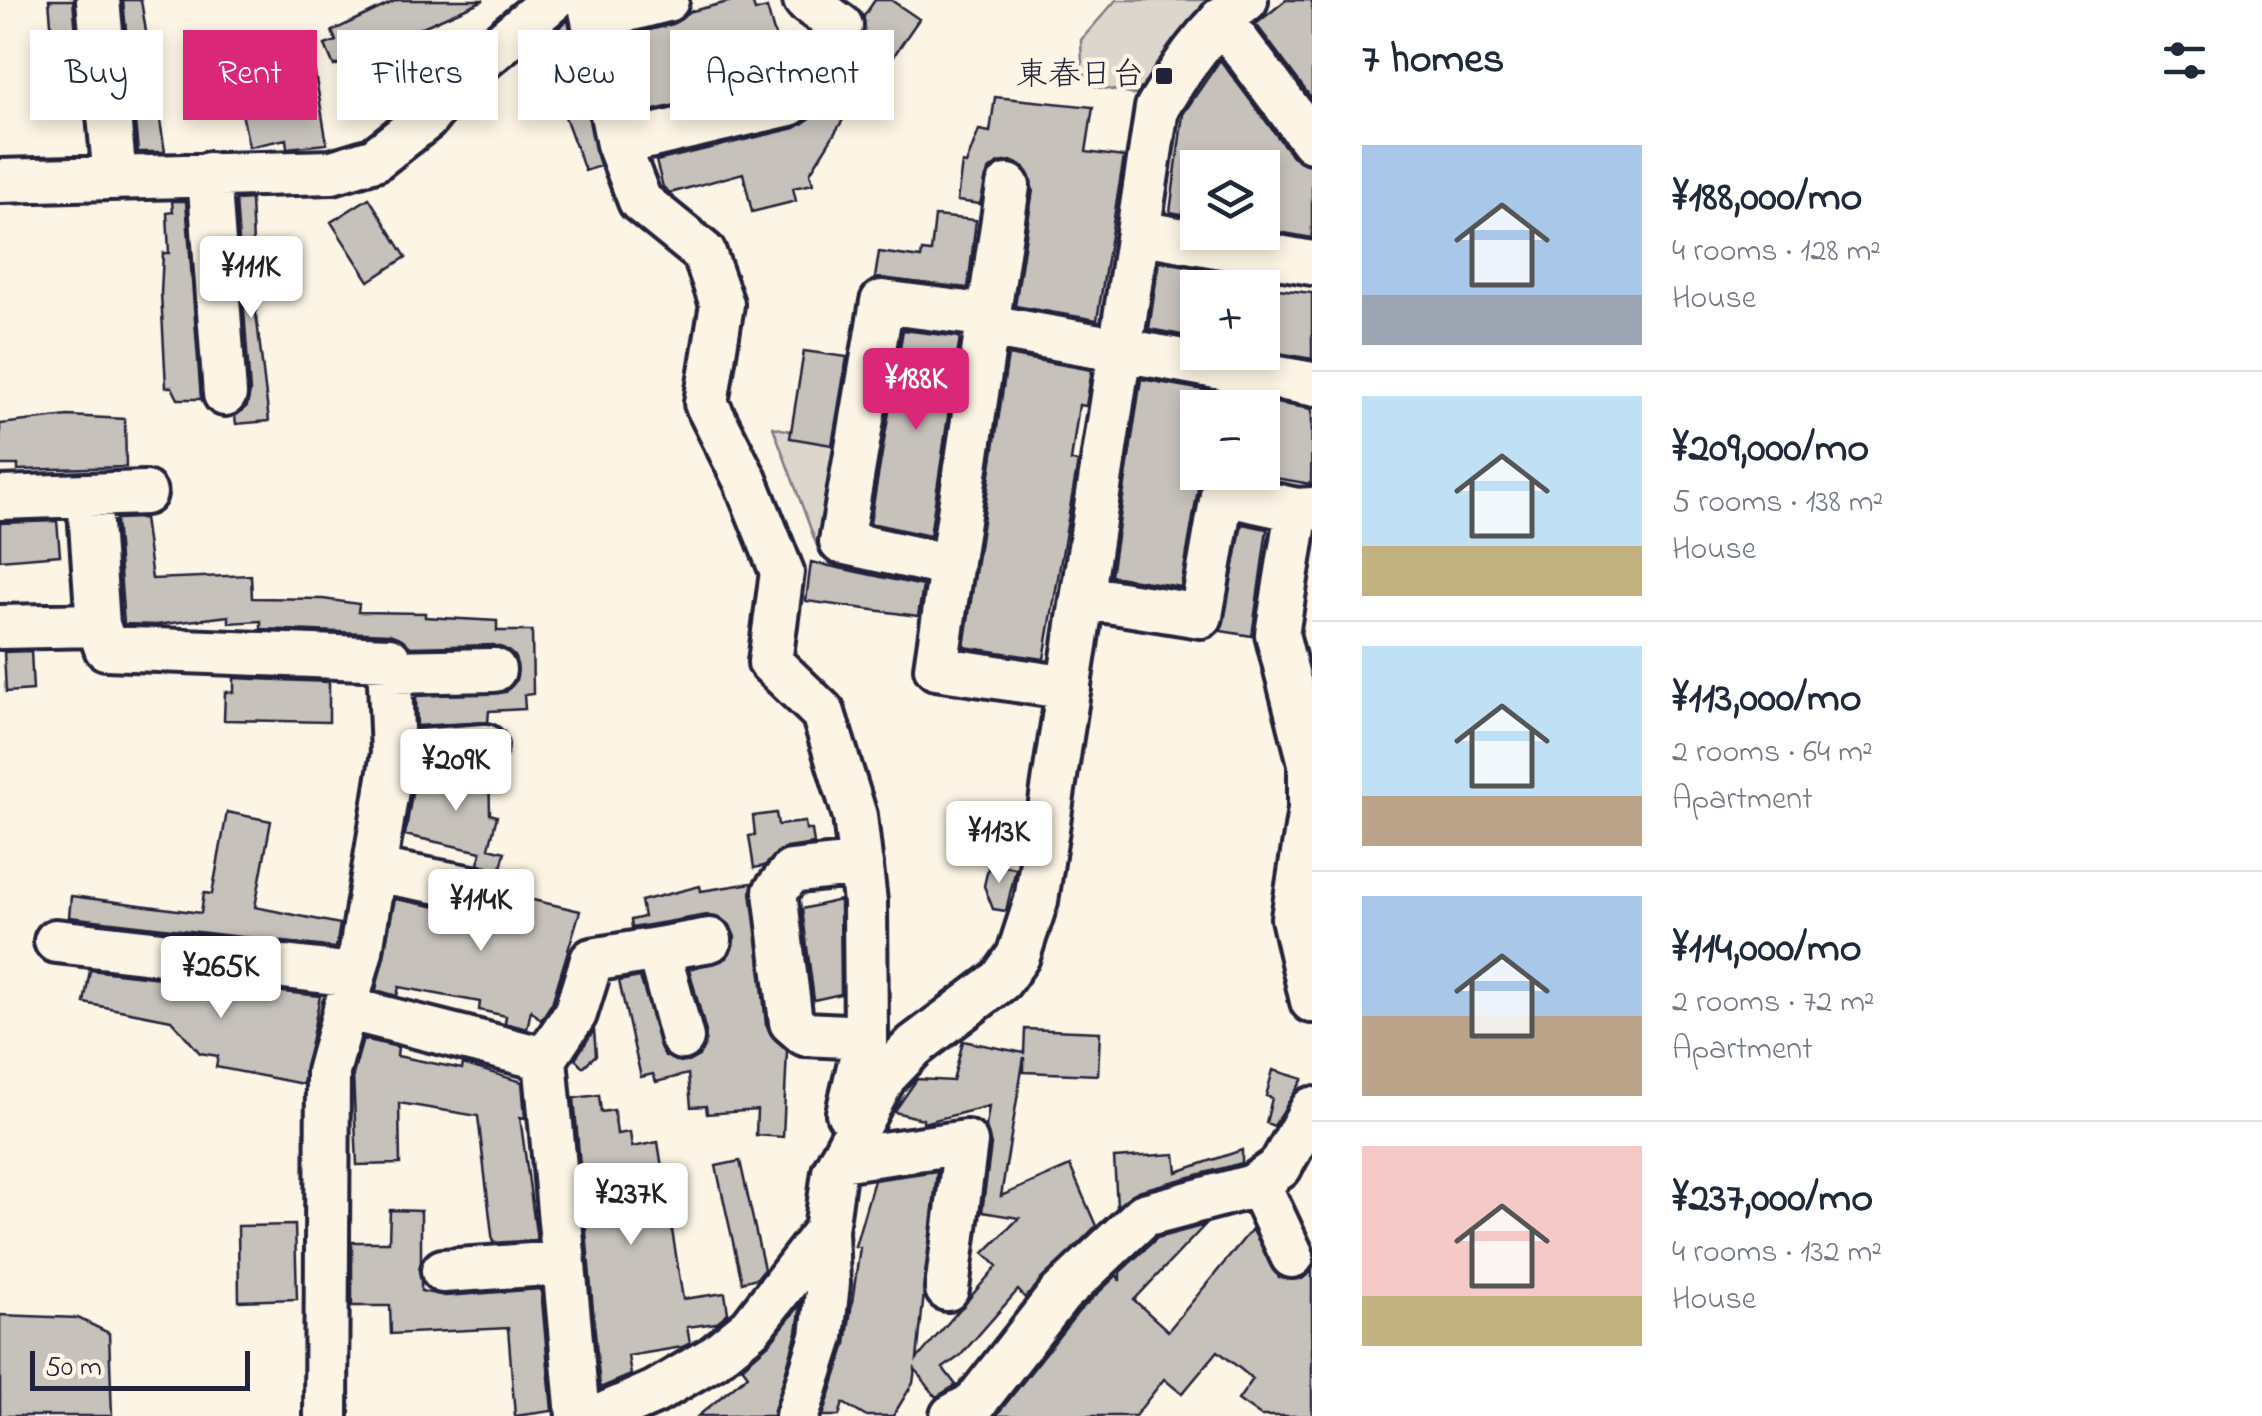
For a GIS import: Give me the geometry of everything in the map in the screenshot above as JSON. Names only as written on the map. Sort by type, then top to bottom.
[{"type":"street","points":[[98,0],[115,178]]},
{"type":"street","points":[[0,181],[332,172],[375,159],[426,118],[455,82],[554,0]]},
{"type":"street","points":[[666,0],[591,9],[618,144],[640,201],[704,253],[722,304],[706,403],[745,480],[782,572],[770,662],[823,714],[855,816],[865,902],[866,1037],[826,1230],[828,1283],[822,1338],[797,1416]]},
{"type":"street","points":[[618,144],[790,104],[841,26],[805,0]]},
{"type":"street","points":[[837,1166],[885,1076],[914,1046],[1001,980],[1018,956],[1036,902],[1157,108],[1180,69],[1234,9],[1312,142]]},
{"type":"street","points":[[209,174],[226,394]]},
{"type":"street","points":[[1008,186],[936,668],[1069,688]]},
{"type":"street","points":[[1138,232],[1312,263]]},
{"type":"street","points":[[952,566],[841,542],[882,302],[1121,348],[1240,389],[1312,384]]},
{"type":"street","points":[[1083,597],[1201,616],[1223,490]]},
{"type":"street","points":[[1245,490],[1304,510],[1277,634],[1310,763],[1305,882],[1293,918],[1312,1001]]},
{"type":"street","points":[[0,498],[145,493]]},
{"type":"street","points":[[89,495],[98,625],[106,648],[390,659],[394,753],[350,991],[328,1072],[326,1416]]},
{"type":"street","points":[[0,627],[98,625]]},
{"type":"street","points":[[389,672],[494,670]]},
{"type":"street","points":[[394,753],[485,746]]},
{"type":"street","points":[[860,864],[791,872],[775,892],[791,1022],[805,1034],[866,1037]]},
{"type":"street","points":[[374,870],[478,889]]},
{"type":"street","points":[[578,1416],[546,1059],[575,1014],[592,960],[710,940]]},
{"type":"street","points":[[56,941],[350,991],[546,1059]]},
{"type":"street","points":[[658,949],[682,1038]]},
{"type":"street","points":[[952,1416],[974,1404],[1060,1294],[1144,1215],[1258,1183],[1280,1167],[1312,1109]]},
{"type":"street","points":[[837,1166],[966,1142],[947,1289]]},
{"type":"street","points":[[1258,1183],[1292,1256]]},
{"type":"street","points":[[600,1416],[655,1392],[726,1348],[750,1327],[826,1230]]},
{"type":"street","points":[[443,1272],[562,1263]]},
{"type":"shaded area","points":[[1116,0],[1226,0],[1149,98],[1089,85],[1082,68],[1081,40]]},
{"type":"shaded area","points":[[773,427],[848,445],[827,551],[817,546]]},
{"type":"building","points":[[49,0],[73,0],[76,30],[52,30]]},
{"type":"building","points":[[123,0],[141,0],[146,30],[126,30]]},
{"type":"building","points":[[397,0],[484,0],[416,30],[337,30],[334,66],[325,45],[336,41],[332,31]]},
{"type":"building","points":[[752,0],[755,11],[767,8],[773,30],[670,30],[670,106],[650,111],[649,30],[673,24],[688,12]]},
{"type":"building","points":[[875,0],[891,0],[919,19],[894,55],[894,30],[863,30],[864,16]]},
{"type":"building","points":[[1286,0],[1312,0],[1312,99],[1256,24]]},
{"type":"building","points":[[568,20],[570,30],[556,30]]},
{"type":"building","points":[[1220,60],[1292,156],[1312,166],[1312,238],[1280,232],[1280,150],[1180,150],[1180,214],[1170,212],[1183,114]]},
{"type":"building","points":[[317,85],[327,144],[287,148],[286,139],[249,147],[243,120],[317,120]]},
{"type":"building","points":[[995,97],[1093,107],[1086,152],[1124,157],[1097,320],[1015,306],[1033,190],[1024,167],[1011,161],[998,163],[988,171],[980,204],[957,201],[962,163],[966,164],[979,130],[990,132]]},
{"type":"building","points":[[135,120],[160,120],[165,152],[138,152]]},
{"type":"building","points":[[566,120],[590,120],[600,166],[585,171]]},
{"type":"building","points":[[807,120],[843,120],[810,173],[813,184],[793,188],[796,201],[752,212],[743,173],[670,193],[663,187],[656,161],[795,128]]},
{"type":"building","points":[[369,198],[406,257],[369,281],[331,222]]},
{"type":"building","points":[[251,199],[256,313],[269,421],[236,424],[235,416],[247,406],[250,392],[236,200]]},
{"type":"building","points":[[172,201],[186,201],[201,399],[178,399],[172,387],[166,387],[161,293],[163,253],[169,253],[167,213],[173,212]]},
{"type":"building","points":[[935,216],[976,220],[968,288],[875,278],[879,252],[921,258],[922,251],[931,252]]},
{"type":"building","points":[[1159,261],[1209,270],[1180,270],[1180,335],[1149,329]]},
{"type":"building","points":[[1280,289],[1312,293],[1312,359],[1280,353]]},
{"type":"building","points":[[903,330],[960,337],[930,536],[870,523]]},
{"type":"building","points":[[804,351],[847,357],[832,445],[790,438]]},
{"type":"building","points":[[1008,355],[1092,370],[1086,406],[1079,405],[1071,461],[1078,462],[1044,659],[964,647]]},
{"type":"building","points":[[1141,379],[1204,390],[1180,390],[1180,490],[1198,490],[1181,587],[1111,576]]},
{"type":"building","points":[[1280,404],[1312,409],[1311,484],[1280,479]]},
{"type":"building","points":[[68,416],[125,419],[126,467],[18,470],[18,465],[0,465],[0,424]]},
{"type":"building","points":[[144,518],[152,579],[251,575],[252,598],[323,599],[359,604],[358,612],[425,613],[425,617],[497,621],[497,631],[532,631],[533,694],[524,695],[525,709],[489,711],[488,722],[417,726],[416,696],[506,692],[516,681],[515,656],[494,645],[411,647],[390,634],[261,629],[261,621],[229,623],[229,616],[156,625],[124,624],[116,519]]},
{"type":"building","points":[[57,521],[60,555],[0,560],[0,523]]},
{"type":"building","points":[[1242,524],[1267,529],[1252,636],[1221,631]]},
{"type":"building","points":[[811,562],[923,586],[918,616],[806,601]]},
{"type":"building","points":[[31,651],[33,690],[6,692],[4,652]]},
{"type":"building","points":[[234,678],[329,682],[329,722],[224,720],[225,692],[234,692]]},
{"type":"building","points":[[489,770],[490,814],[497,816],[489,848],[505,852],[499,876],[478,864],[481,852],[405,835],[415,776]]},
{"type":"building","points":[[227,812],[271,821],[255,907],[340,924],[336,948],[69,917],[71,896],[201,913],[204,893],[212,894]]},
{"type":"building","points":[[776,813],[778,825],[805,822],[806,830],[812,830],[814,844],[787,848],[764,866],[754,868],[749,836],[755,835],[753,816]]},
{"type":"building","points":[[989,864],[1016,868],[1006,911],[993,909],[984,886]]},
{"type":"building","points":[[752,883],[766,1025],[787,1051],[783,1137],[756,1135],[757,1110],[707,1114],[706,1106],[691,1107],[688,1074],[656,1082],[653,1074],[641,1077],[619,981],[640,977],[665,1056],[688,1062],[699,1056],[706,1032],[689,969],[727,958],[735,937],[730,925],[707,915],[632,928],[631,920],[644,917],[641,901],[700,886],[701,891]]},
{"type":"building","points":[[503,893],[580,911],[552,1003],[541,1020],[531,1010],[527,1029],[505,1023],[506,1016],[479,1010],[480,1002],[399,987],[397,996],[376,990],[395,899],[474,914],[496,906]]},
{"type":"building","points":[[840,900],[841,994],[814,1000],[802,909]]},
{"type":"building","points":[[90,970],[213,984],[212,991],[264,998],[265,990],[320,996],[303,1084],[216,1067],[218,1056],[200,1053],[171,1020],[84,1003]]},
{"type":"building","points":[[1025,1029],[1100,1032],[1098,1075],[1024,1072],[1024,1057],[1001,1196],[1070,1166],[1096,1226],[1025,1298],[1018,1290],[960,1356],[943,1368],[956,1385],[936,1397],[915,1369],[913,1383],[893,1416],[865,1416],[843,1403],[839,1416],[823,1416],[846,1344],[860,1247],[855,1246],[874,1180],[937,1171],[917,1359],[997,1266],[984,1253],[1019,1218],[982,1212],[991,1145],[986,1127],[989,1106],[923,1123],[923,1119],[894,1112],[917,1079],[953,1081],[963,1041],[1024,1053]]},
{"type":"building","points":[[594,1030],[596,1055],[583,1067],[575,1059]]},
{"type":"building","points":[[363,1039],[398,1047],[397,1056],[462,1069],[463,1064],[522,1082],[525,1118],[520,1117],[537,1240],[493,1243],[478,1116],[399,1103],[400,1164],[357,1165],[353,1075]]},
{"type":"building","points":[[1273,1070],[1303,1079],[1274,1126],[1266,1123],[1272,1098],[1266,1096]]},
{"type":"building","points":[[599,1095],[601,1112],[614,1110],[617,1134],[630,1132],[632,1147],[658,1142],[683,1299],[725,1293],[728,1313],[716,1323],[687,1327],[690,1343],[682,1347],[628,1356],[631,1375],[600,1388],[574,1098]]},
{"type":"building","points":[[1242,1150],[1242,1163],[1138,1191],[1117,1206],[1114,1158],[1175,1154],[1177,1172]]},
{"type":"building","points":[[740,1161],[764,1269],[757,1278],[742,1282],[716,1166]]},
{"type":"building","points":[[390,1210],[421,1211],[421,1291],[445,1296],[541,1289],[552,1411],[515,1416],[508,1328],[391,1334],[390,1306],[352,1306],[352,1242],[389,1242]]},
{"type":"building","points":[[295,1225],[297,1299],[239,1301],[238,1226]]},
{"type":"building","points":[[1205,1225],[1134,1300],[1168,1331],[1252,1229],[1279,1277],[1302,1279],[1312,1271],[1312,1416],[1261,1416],[1238,1400],[1253,1379],[1218,1351],[1182,1394],[1164,1379],[1135,1416],[996,1416],[1079,1311],[1117,1275],[1120,1281],[1120,1272],[1157,1238]]},
{"type":"building","points":[[801,1304],[773,1416],[698,1416],[748,1375],[742,1367],[770,1343]]},
{"type":"building","points":[[0,1315],[78,1318],[109,1333],[112,1416],[0,1416]]},
{"type":"place","name":"東春日台","points":[[1164,76]]}]
